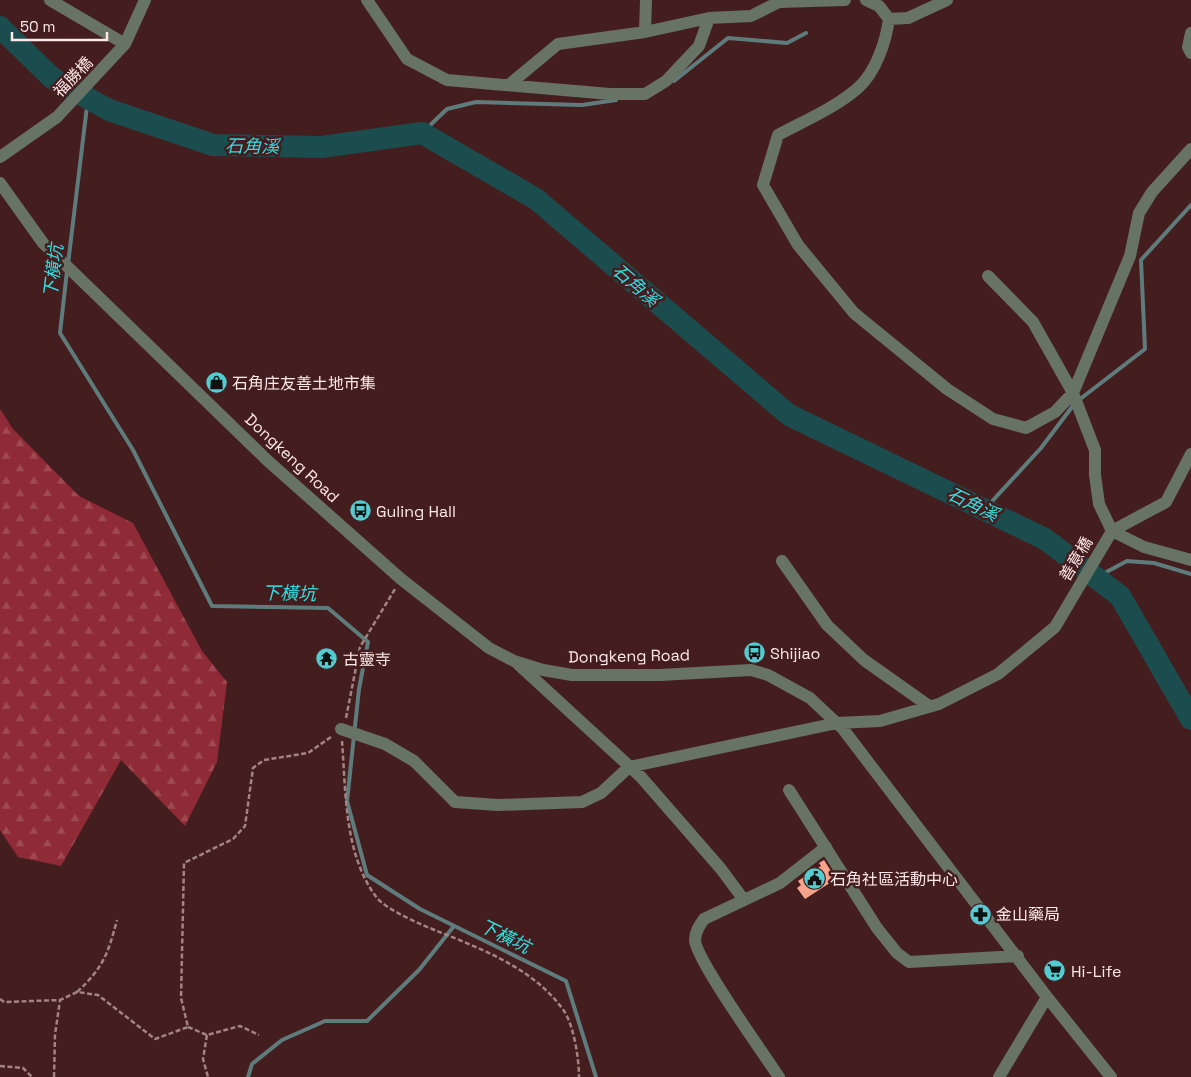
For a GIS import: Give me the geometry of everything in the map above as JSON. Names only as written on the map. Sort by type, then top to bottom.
[{"type":"street","points":[[50,0],[125,44]]},
{"type":"street","name":"福勝橋","points":[[0,157],[57,117],[113,59],[125,44],[144,0]]},
{"type":"street","points":[[368,0],[408,59],[447,80],[610,94],[645,94],[666,81],[699,46],[709,18]]},
{"type":"street","points":[[646,0],[646,32]]},
{"type":"street","points":[[510,84],[558,44],[646,32],[709,18],[751,16],[779,2],[845,0]]},
{"type":"street","points":[[866,0],[879,6],[889,18],[886,40],[876,62],[859,87],[778,135],[762,185],[798,245],[854,313],[947,390],[993,419],[1026,428],[1056,412],[1073,393],[1130,256],[1139,213],[1152,192],[1191,149]]},
{"type":"street","points":[[889,18],[908,18],[947,0]]},
{"type":"street","points":[[1191,32],[1188,47],[1191,54]]},
{"type":"street","name":"Dongkeng Road","points":[[0,183],[43,243],[268,461],[401,579],[489,648],[514,661],[543,670],[572,675],[660,675],[752,670],[768,675],[810,698],[837,723],[1018,956],[1047,997],[1111,1077]]},
{"type":"street","points":[[988,276],[1033,322],[1073,393],[1096,450],[1095,475],[1099,504],[1112,531],[1144,547],[1191,560]]},
{"type":"street","points":[[1112,531],[1166,502],[1191,454]]},
{"type":"street","name":"善意橋","points":[[629,767],[837,723],[880,721],[930,706],[998,674],[1055,627],[1112,531]]},
{"type":"street","points":[[782,561],[827,625],[864,660],[930,706]]},
{"type":"street","points":[[514,661],[629,767],[721,869],[744,900]]},
{"type":"street","points":[[344,730],[384,744],[414,761],[455,802],[498,805],[582,802],[601,793],[629,767]]},
{"type":"street","points":[[789,790],[878,928],[897,954],[909,962],[1018,956]]},
{"type":"street","points":[[779,1077],[713,977],[695,942],[696,931],[704,919],[780,883],[826,847]]},
{"type":"street","points":[[999,1077],[1047,997]]},
{"type":"path","points":[[401,579],[360,647],[344,730],[348,809],[357,865],[378,900],[414,922],[478,948],[531,977],[564,1012],[579,1056],[579,1077]]},
{"type":"path","points":[[188,1027],[180,998],[184,864],[233,839],[245,826],[253,768],[264,760],[308,752],[344,730]]},
{"type":"path","points":[[0,999],[2,1002],[60,1000],[77,992],[96,974],[110,946],[117,920]]},
{"type":"path","points":[[77,992],[98,995],[156,1039],[188,1027],[207,1035],[240,1026],[259,1035]]},
{"type":"path","points":[[54,1077],[55,1035],[60,1000]]},
{"type":"path","points":[[207,1035],[203,1059],[208,1077]]},
{"type":"path","points":[[0,1066],[23,1068],[32,1077]]},
{"type":"green space","points":[[0,409],[13,429],[79,496],[133,523],[202,651],[227,682],[217,762],[185,826],[121,760],[61,866],[18,857],[0,830]]},
{"type":"building","name":"石角社區活動中心","points":[[824,860],[836,879],[805,899],[797,888],[801,885],[798,881],[821,866],[819,863]]},
{"type":"waterway","name":"石角溪","points":[[0,27],[52,78],[109,110],[213,145],[321,147],[422,133],[536,199],[789,415],[1045,539],[1120,596],[1191,719]]},
{"type":"waterway","points":[[674,81],[728,38],[787,43],[806,33]]},
{"type":"waterway","name":"下橫坑","points":[[68,264],[88,98]]},
{"type":"waterway","points":[[422,133],[447,109],[476,102],[582,105],[616,100]]},
{"type":"waterway","points":[[984,510],[1041,448],[1075,403],[1145,349],[1141,260],[1191,205]]},
{"type":"waterway","name":"下橫坑","points":[[67,271],[60,333],[133,450],[212,606],[328,608],[368,642],[359,689],[347,801],[367,875],[420,909],[566,981],[596,1077]]},
{"type":"waterway","points":[[1095,578],[1127,561],[1154,563],[1191,574]]},
{"type":"waterway","points":[[248,1077],[252,1064],[282,1040],[325,1021],[367,1021],[419,970],[454,926]]},
{"type":"place","name":"石角庄友善土地市集","points":[[216,383]]},
{"type":"place","name":"Guling Hall","points":[[360,511]]},
{"type":"place","name":"Shijiao","points":[[754,653]]},
{"type":"place","name":"古靈寺","points":[[327,659]]},
{"type":"place","name":"石角社區活動中心","points":[[814,879]]},
{"type":"place","name":"金山藥局","points":[[980,914]]},
{"type":"place","name":"Hi-Life","points":[[1055,971]]}]
